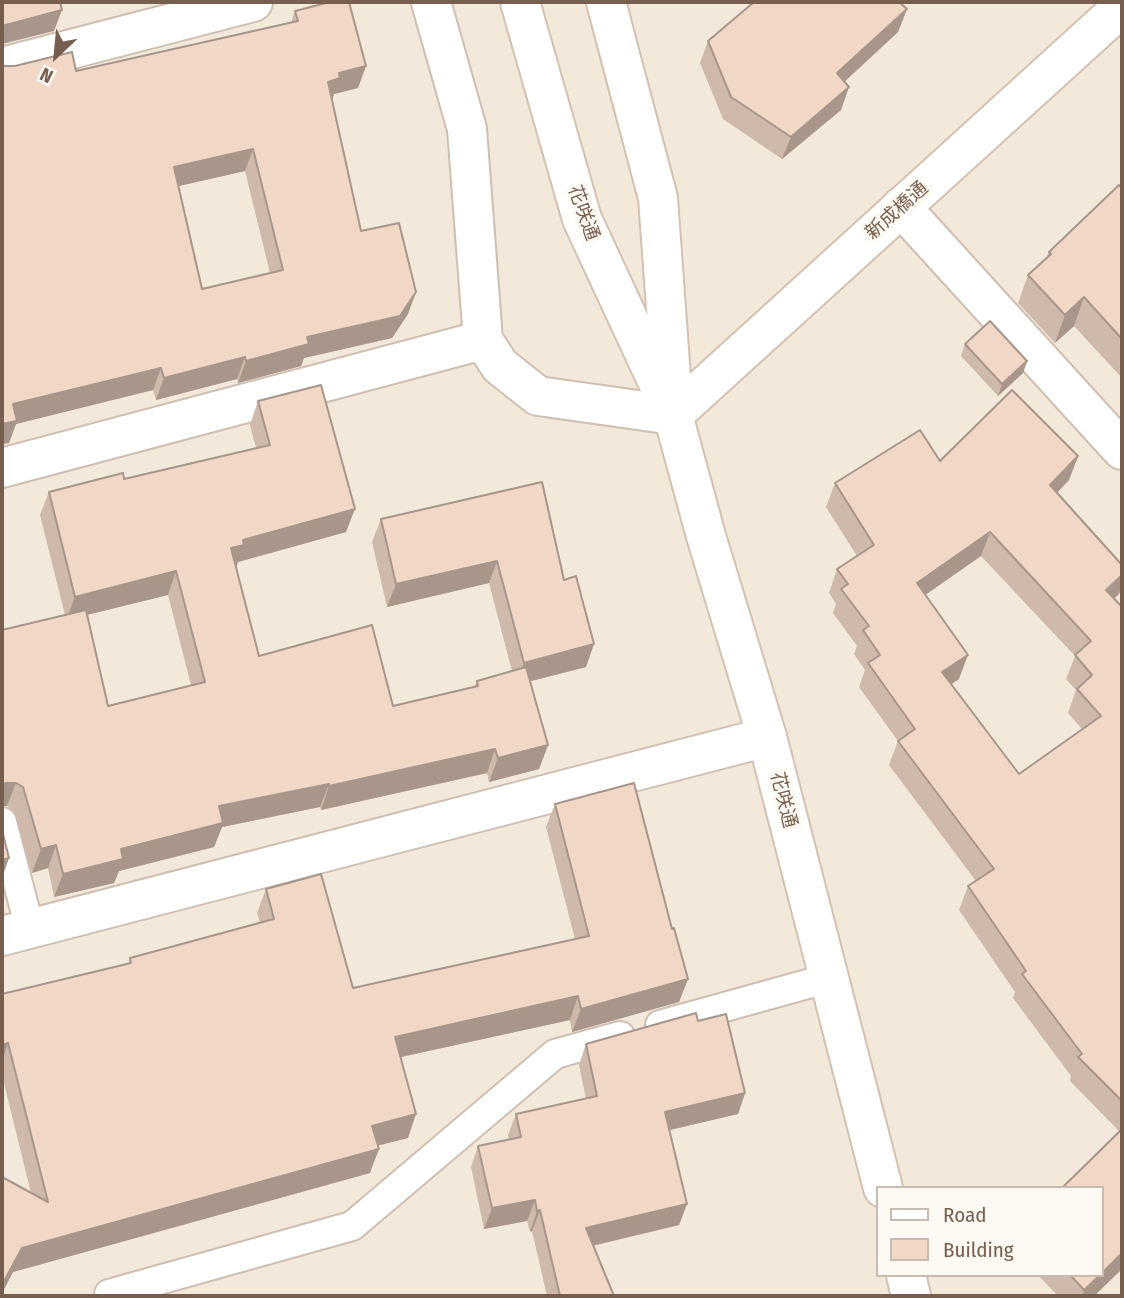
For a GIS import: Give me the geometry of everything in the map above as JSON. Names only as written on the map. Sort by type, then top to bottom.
[{"type":"street","points":[[2,67],[253,2]]},
{"type":"street","points":[[431,2],[467,129],[483,340],[500,366],[538,396],[673,415]]},
{"type":"street","name":"花咲通","points":[[520,2],[582,219],[673,415],[766,737],[882,1186]]},
{"type":"street","name":"花咲通","points":[[606,2],[659,198],[673,415]]},
{"type":"street","name":"新成橋通","points":[[673,415],[1122,7]]},
{"type":"street","points":[[901,207],[1122,450]]},
{"type":"street","points":[[2,468],[483,340]]},
{"type":"street","points":[[16,933],[766,737]]},
{"type":"street","points":[[906,1277],[911,1296]]},
{"type":"lane","points":[[2,822],[16,933]]},
{"type":"lane","points":[[110,1294],[352,1226],[555,1054],[829,978]]},
{"type":"shaded area","points":[[2,2],[1122,2],[1122,1296],[2,1296]]},
{"type":"building","points":[[2,2],[60,2],[62,10],[2,26]]},
{"type":"building","points":[[330,2],[349,2],[366,66],[339,73],[340,78],[328,82],[361,231],[399,223],[416,292],[400,316],[307,337],[309,344],[246,361],[245,357],[164,378],[161,368],[13,404],[17,421],[2,424],[2,65],[15,66],[72,52],[76,71],[298,21],[295,11]],"holes":[[[253,149],[283,270],[202,289],[174,167]]]},
{"type":"building","points":[[754,2],[899,2],[907,9],[837,73],[849,87],[791,137],[731,97],[708,41]]},
{"type":"building","points":[[1119,185],[1122,189],[1122,339],[1084,297],[1065,315],[1028,275]]},
{"type":"building","points":[[990,321],[1027,361],[1002,384],[965,344]]},
{"type":"building","points":[[321,385],[355,509],[243,540],[244,545],[231,548],[259,656],[372,625],[393,706],[478,686],[477,681],[526,667],[548,745],[498,758],[495,749],[329,786],[219,806],[223,823],[121,849],[123,859],[63,874],[56,845],[41,849],[23,787],[16,783],[2,785],[2,630],[86,610],[108,706],[205,682],[176,571],[75,597],[49,492],[123,473],[124,479],[270,445],[258,401]]},
{"type":"building","points":[[1012,390],[1078,456],[1050,485],[1122,565],[1122,575],[1106,590],[1122,607],[1122,1101],[1078,1057],[1082,1054],[1022,974],[1026,971],[968,886],[994,869],[898,741],[915,729],[868,663],[880,655],[863,630],[869,626],[841,589],[848,584],[837,569],[874,545],[835,483],[920,430],[940,461]],"holes":[[[990,532],[1091,641],[1075,655],[1092,675],[1077,689],[1101,716],[1019,774],[942,672],[968,655],[917,583]]]},
{"type":"building","points":[[542,482],[564,580],[576,576],[594,644],[524,663],[497,561],[396,584],[381,519]]},
{"type":"building","points":[[634,783],[672,929],[674,928],[688,979],[581,1009],[578,996],[395,1037],[416,1114],[372,1126],[379,1149],[22,1248],[2,1285],[2,1177],[48,1202],[8,1043],[2,1045],[2,994],[131,963],[130,958],[274,919],[266,889],[321,874],[353,988],[589,936],[555,804]]},
{"type":"building","points":[[2,830],[9,858],[2,860]]},
{"type":"building","points":[[696,1013],[698,1021],[726,1014],[745,1093],[665,1112],[687,1204],[586,1228],[614,1296],[560,1296],[540,1210],[537,1211],[535,1200],[492,1208],[478,1146],[521,1137],[516,1114],[597,1096],[586,1044]]},
{"type":"building","points":[[1122,1129],[1122,1253],[1103,1272],[1103,1186],[1064,1186]]},
{"type":"building","points":[[1072,1277],[1098,1277],[1084,1290]]}]
